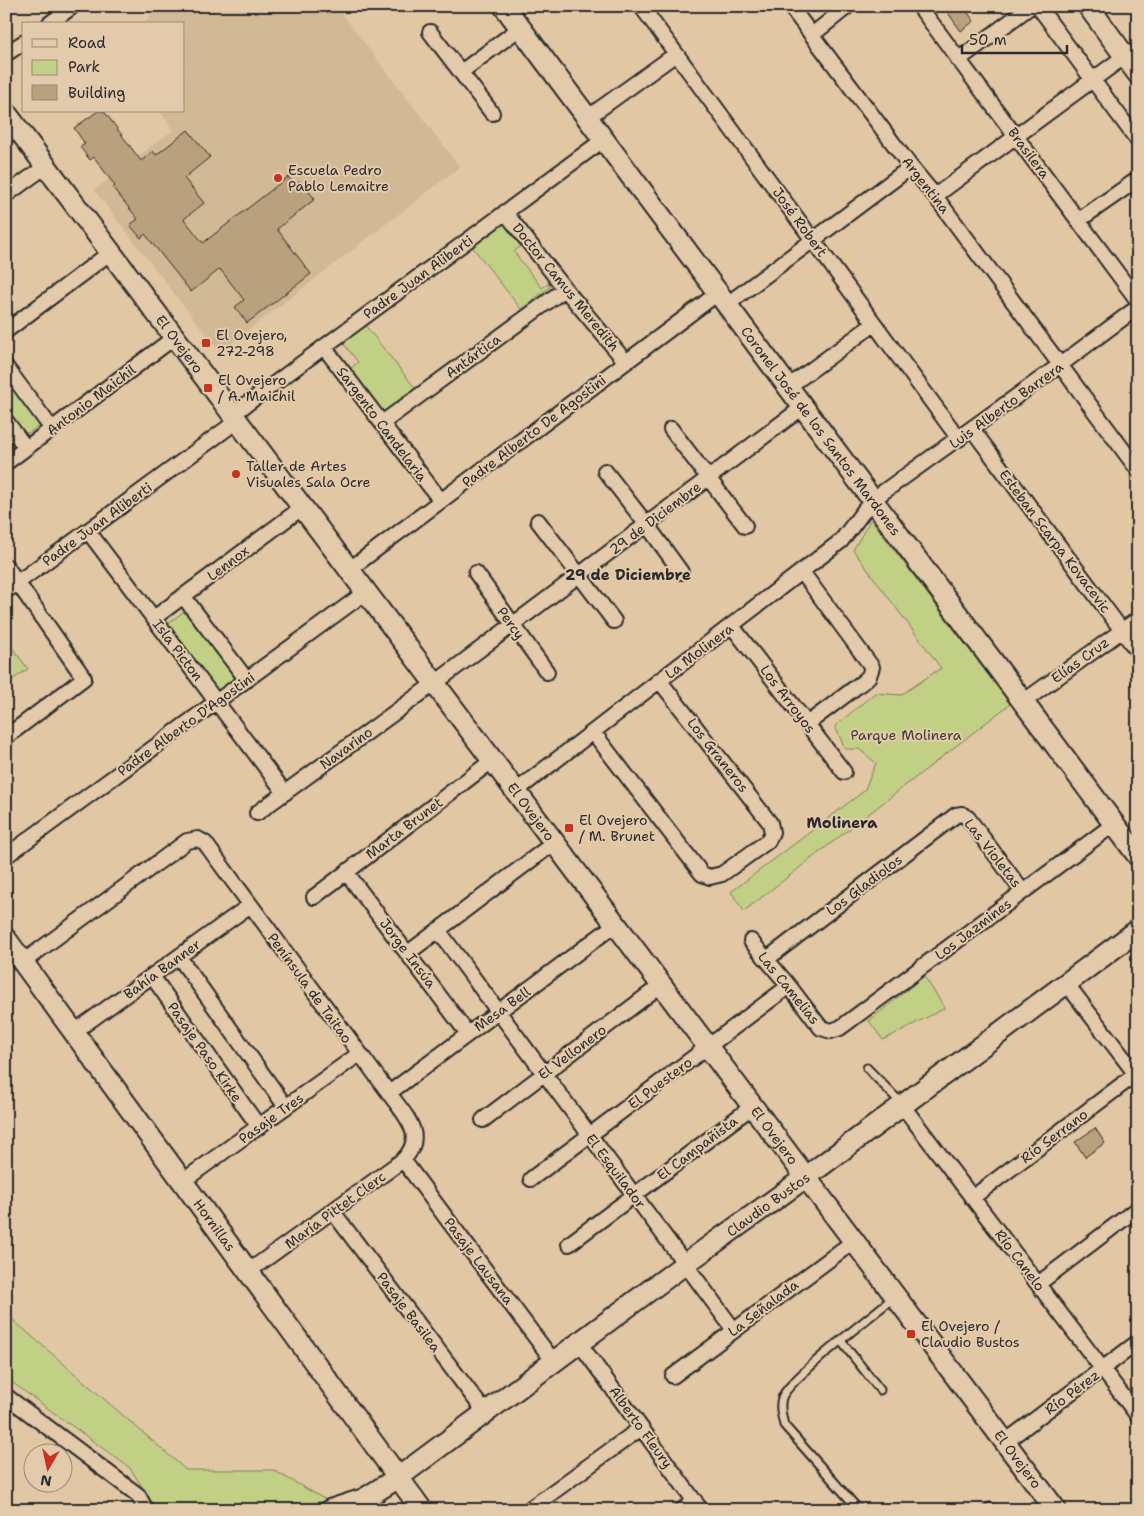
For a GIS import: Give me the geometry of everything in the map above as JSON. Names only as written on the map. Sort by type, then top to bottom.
[{"type":"street","points":[[52,22],[73,6]]},
{"type":"street","name":"Coronel José de los Santos Mardones","points":[[504,6],[1138,856]]},
{"type":"street","name":"José Robert","points":[[641,6],[958,439]]},
{"type":"street","name":"Argentina","points":[[790,6],[1138,470]]},
{"type":"street","points":[[812,35],[848,6]]},
{"type":"street","name":"Brasilera","points":[[919,6],[1138,301]]},
{"type":"street","points":[[958,60],[1031,6]]},
{"type":"street","points":[[1038,6],[1138,140]]},
{"type":"street","points":[[934,196],[1092,80],[1133,64],[1088,6]]},
{"type":"street","points":[[461,72],[520,28]]},
{"type":"street","points":[[430,32],[492,113]]},
{"type":"street","points":[[6,54],[22,43]]},
{"type":"street","points":[[587,118],[676,54]]},
{"type":"street","name":"El Ovejero","points":[[6,112],[1056,1510]]},
{"type":"street","name":"Padre Juan Aliberti","points":[[6,591],[88,531],[324,347],[603,140]]},
{"type":"street","points":[[6,195],[46,166]]},
{"type":"street","name":"Padre Alberto De Agostini","points":[[350,569],[626,362],[813,240],[911,167]]},
{"type":"street","points":[[1079,220],[1138,179]]},
{"type":"street","name":"Doctor Camus Meredith","points":[[505,212],[565,289],[626,362]]},
{"type":"street","points":[[6,331],[111,252]]},
{"type":"street","name":"Antártica","points":[[382,423],[565,289]]},
{"type":"street","name":"Luis Alberto Barrera","points":[[872,500],[1138,308]]},
{"type":"street","points":[[788,387],[874,324]]},
{"type":"street","name":"Antonio Maichil","points":[[6,463],[175,337]]},
{"type":"street","name":"Sargento Candelaria","points":[[324,347],[441,501]]},
{"type":"street","points":[[6,367],[52,429]]},
{"type":"street","name":"29 de Diciembre","points":[[435,683],[803,408]]},
{"type":"street","points":[[6,421],[26,448]]},
{"type":"street","points":[[671,429],[745,526]]},
{"type":"street","name":"Esteban Scarpa Kovacevic","points":[[972,429],[1138,652]]},
{"type":"street","points":[[604,471],[681,572]]},
{"type":"street","name":"La Molinera","points":[[516,791],[841,541],[872,500]]},
{"type":"street","name":"Lennox","points":[[154,618],[303,507]]},
{"type":"street","points":[[538,521],[614,621]]},
{"type":"street","name":"Isla Picton","points":[[88,531],[285,793]]},
{"type":"street","points":[[6,566],[19,582],[84,678],[6,737]]},
{"type":"street","points":[[802,572],[872,666],[869,676],[807,724]]},
{"type":"street","name":"Percy","points":[[476,573],[547,672]]},
{"type":"street","name":"Padre Alberto D'Agostini","points":[[6,856],[366,592]]},
{"type":"street","points":[[183,596],[247,680]]},
{"type":"street","name":"Elías Cruz","points":[[1023,702],[1138,619]]},
{"type":"street","name":"Los Arroyos","points":[[732,626],[844,772]]},
{"type":"street","name":"Los Graneros","points":[[593,732],[702,874],[710,877],[722,874],[768,841],[772,832],[770,823],[660,680]]},
{"type":"street","name":"Navarino","points":[[257,813],[435,683]]},
{"type":"street","name":"Marta Brunet","points":[[314,897],[493,760]]},
{"type":"street","name":"Las Violetas","points":[[962,814],[968,818],[1023,892]]},
{"type":"street","name":"Los Gladiolos","points":[[766,959],[956,815],[962,814]]},
{"type":"street","name":"Los Jazmines","points":[[831,1031],[840,1028],[1114,824]]},
{"type":"street","name":"Península de Taitao","points":[[23,962],[187,841],[198,839],[205,843],[249,906],[412,1126],[414,1142]]},
{"type":"street","points":[[408,953],[555,842]]},
{"type":"street","name":"Jorge Insúa","points":[[346,872],[468,1034]]},
{"type":"street","name":"Bahía Banner","points":[[74,1032],[249,906]]},
{"type":"street","name":"Mesa Bell","points":[[388,1093],[616,924]]},
{"type":"street","name":"El Esquilador","points":[[438,930],[734,1330]]},
{"type":"street","name":"Claudio Bustos","points":[[330,1510],[364,1499],[399,1477],[1138,930]]},
{"type":"street","name":"Hornillas","points":[[6,940],[250,1271],[422,1510]]},
{"type":"street","name":"Las Camelias","points":[[751,941],[821,1028],[831,1031]]},
{"type":"street","points":[[179,957],[286,1107]]},
{"type":"street","name":"Pasaje Paso Kirke","points":[[152,976],[259,1127]]},
{"type":"street","points":[[1066,983],[1137,1076]]},
{"type":"street","name":"El Vellonero","points":[[482,1120],[661,985]]},
{"type":"street","name":"El Puestero","points":[[532,1179],[789,986]]},
{"type":"street","name":"Pasaje Tres","points":[[184,1181],[359,1054]]},
{"type":"street","name":"Río Serrano","points":[[972,1198],[1137,1076]]},
{"type":"street","name":"Río Canelo","points":[[902,1105],[1138,1416]]},
{"type":"street","name":"El Campañista","points":[[569,1244],[753,1106]]},
{"type":"street","name":"María Pittet Clerc","points":[[250,1271],[403,1160],[411,1150],[414,1142]]},
{"type":"street","name":"Pasaje Lausana","points":[[403,1160],[554,1362]]},
{"type":"street","points":[[1038,1284],[1138,1208]]},
{"type":"street","name":"Pasaje Basilea","points":[[333,1212],[485,1412]]},
{"type":"street","name":"La Señalada","points":[[673,1376],[854,1241]]},
{"type":"street","name":"Río Pérez","points":[[1005,1442],[1138,1342]]},
{"type":"street","name":"Alberto Fleury","points":[[580,1344],[698,1505]]},
{"type":"street","points":[[6,1396],[138,1495],[146,1510]]},
{"type":"street","points":[[528,1510],[641,1428]]},
{"type":"street","points":[[682,1510],[698,1505]]},
{"type":"lane","points":[[867,1068],[902,1105]]},
{"type":"lane","points":[[859,1510],[784,1425],[781,1410],[782,1396],[800,1375],[896,1296]]},
{"type":"lane","points":[[841,1341],[880,1390]]},
{"type":"shaded area","name":"Escuela Pedro Pablo Lemaitre","points":[[164,6],[336,6],[460,167],[220,352],[94,190],[173,130],[161,112],[185,112],[185,22],[144,22]]},
{"type":"green space","points":[[504,218],[524,243],[514,252],[542,288],[548,284],[550,287],[521,309],[470,244]]},
{"type":"green space","points":[[365,325],[415,388],[382,414],[348,371],[358,362],[343,343]]},
{"type":"green space","points":[[6,377],[41,424],[29,433],[23,433],[6,410]]},
{"type":"green space","name":"Parque Molinera","points":[[871,519],[1010,704],[744,911],[731,892],[864,791],[876,763],[859,749],[845,749],[835,726],[875,693],[901,695],[941,668],[853,550]]},
{"type":"green space","points":[[186,610],[237,679],[218,693],[167,624]]},
{"type":"green space","points":[[6,639],[28,669],[6,684]]},
{"type":"green space","points":[[924,976],[945,1008],[883,1040],[869,1021]]},
{"type":"green space","points":[[6,1314],[186,1470],[273,1470],[328,1501],[255,1510],[157,1510],[130,1468],[6,1378]]},
{"type":"building","points":[[943,6],[963,6],[974,21],[961,31]]},
{"type":"building","points":[[97,112],[105,112],[141,161],[153,151],[156,155],[188,130],[210,157],[184,178],[204,203],[184,219],[203,243],[288,177],[295,185],[300,181],[315,199],[277,229],[311,274],[247,323],[235,307],[244,300],[220,269],[191,292],[145,234],[141,238],[130,225],[138,219],[113,188],[115,186],[94,157],[90,160],[80,147],[85,144],[74,128]]},
{"type":"building","points":[[1095,1128],[1105,1143],[1085,1157],[1075,1142]]},
{"type":"place","name":"Escuela Pedro Pablo Lemaitre","points":[[278,178]]},
{"type":"place","name":"El Ovejero, 272-298","points":[[206,343]]},
{"type":"place","name":"El Ovejero / A. Maichil","points":[[208,388]]},
{"type":"place","name":"Taller de Artes Visuales Sala Ocre","points":[[236,474]]},
{"type":"place","name":"El Ovejero / M. Brunet","points":[[569,828]]},
{"type":"place","name":"El Ovejero / Claudio Bustos","points":[[911,1334]]},
{"type":"district","name":"29 de Diciembre","points":[[628,575]]},
{"type":"district","name":"Molinera","points":[[842,823]]}]
